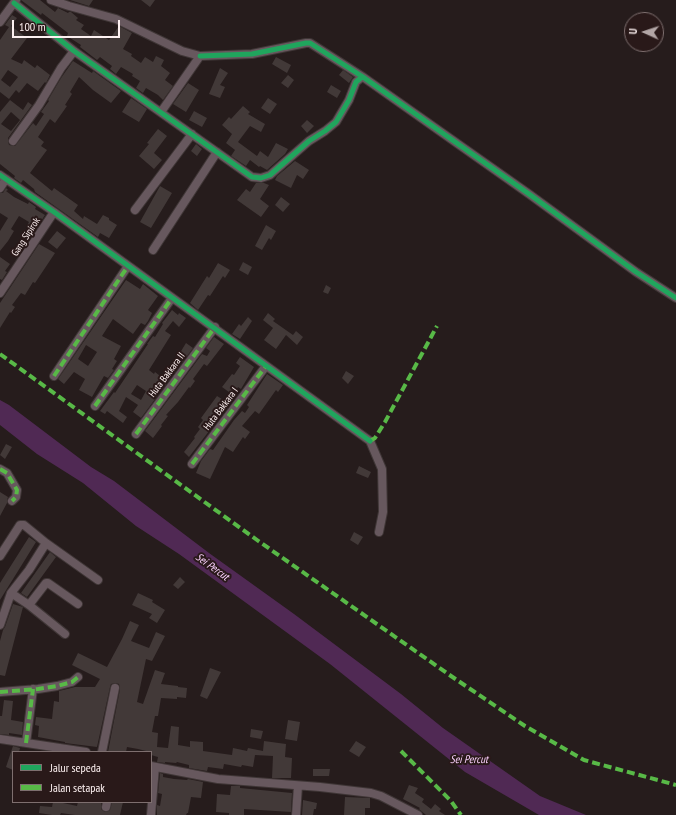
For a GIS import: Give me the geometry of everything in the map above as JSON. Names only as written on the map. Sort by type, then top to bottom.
[{"type":"street","points":[[51,0],[116,19],[182,51],[200,56],[252,54],[306,42],[310,43],[362,76],[636,272],[676,298]]},
{"type":"street","points":[[0,22],[15,1],[74,51],[252,177],[261,178],[270,175],[309,141],[336,122],[349,100],[356,82],[362,76]]},
{"type":"street","points":[[13,141],[39,105],[61,68],[74,51]]},
{"type":"street","points":[[162,112],[200,56]]},
{"type":"street","points":[[135,210],[192,134]]},
{"type":"street","points":[[153,250],[217,152]]},
{"type":"street","points":[[0,188],[3,177],[54,212],[370,440],[382,469],[383,512],[378,532]]},
{"type":"street","name":"Gang Sipirok","points":[[0,293],[54,212]]},
{"type":"street","points":[[54,376],[128,266]]},
{"type":"street","points":[[95,406],[172,298]]},
{"type":"street","name":"Huta Bakkara II","points":[[136,434],[215,328]]},
{"type":"street","name":"Huta Bakkara I","points":[[192,464],[266,366]]},
{"type":"street","points":[[0,469],[7,473],[16,490],[16,497],[12,501]]},
{"type":"street","points":[[0,556],[20,525],[24,525],[46,543],[98,580]]},
{"type":"street","points":[[0,625],[2,613],[11,593],[29,570],[46,543]]},
{"type":"street","points":[[29,605],[46,583],[78,604]]},
{"type":"street","points":[[11,593],[29,605],[65,634]]},
{"type":"street","points":[[0,692],[67,684],[78,677]]},
{"type":"street","points":[[102,751],[115,688]]},
{"type":"street","points":[[26,743],[32,689]]},
{"type":"street","points":[[0,739],[79,751]]},
{"type":"street","points":[[152,791],[153,767],[218,779],[371,794],[381,796],[418,815]]},
{"type":"street","points":[[296,815],[298,786]]},
{"type":"street","points":[[151,815],[152,803]]},
{"type":"water","name":"Sei Percut","points":[[0,400],[9,405],[91,467],[114,481],[209,553],[294,614],[401,694],[443,728],[540,796],[586,815],[539,815],[465,772],[330,664],[179,554],[136,526],[83,483],[37,454],[0,425]]},
{"type":"building","points":[[21,0],[40,0],[55,12],[58,8],[68,13],[71,12],[78,18],[76,20],[84,25],[81,29],[91,36],[94,30],[109,40],[119,26],[132,33],[123,49],[132,54],[131,56],[141,63],[145,57],[153,62],[156,56],[164,60],[161,66],[170,73],[165,80],[173,86],[163,100],[158,95],[146,88],[143,93],[136,88],[140,81],[132,76],[133,74],[121,67],[116,74],[110,69],[112,66],[100,57],[97,60],[80,47],[81,45],[67,36],[68,33],[42,13],[41,15]]},
{"type":"building","points":[[70,0],[93,0],[89,6]]},
{"type":"building","points":[[141,0],[155,0],[150,7]]},
{"type":"building","points":[[12,15],[17,18],[11,26],[27,38],[11,59],[22,64],[24,60],[35,68],[37,65],[50,75],[46,83],[45,82],[38,91],[27,83],[19,93],[16,90],[9,99],[0,92],[0,40],[9,27],[5,25]],"holes":[[[8,70],[18,77],[10,87],[1,80]]]},
{"type":"building","points":[[276,57],[291,65],[287,73],[272,64]]},
{"type":"building","points":[[73,61],[92,73],[93,71],[121,91],[111,103],[93,90],[79,77],[70,92],[72,94],[65,105],[67,106],[55,123],[50,119],[38,137],[44,142],[41,146],[47,150],[30,173],[52,191],[54,188],[78,205],[74,211],[83,219],[84,216],[97,224],[103,215],[109,218],[109,220],[117,225],[109,238],[100,233],[98,237],[35,192],[34,189],[23,180],[21,183],[14,178],[15,176],[0,164],[0,112],[10,100],[23,110],[28,102],[32,105],[8,138],[9,145],[15,146],[33,123],[36,126],[44,114],[41,112],[49,101],[48,100]],"holes":[[[11,112],[20,120],[11,131],[1,124]]]},
{"type":"building","points":[[220,68],[228,73],[220,85],[225,87],[220,98],[209,94]]},
{"type":"building","points":[[343,70],[353,77],[349,83],[339,75]]},
{"type":"building","points":[[288,75],[294,80],[288,88],[281,83]]},
{"type":"building","points":[[188,83],[199,90],[186,112],[173,104]]},
{"type":"building","points":[[331,85],[341,91],[337,98],[327,92]]},
{"type":"building","points":[[131,98],[147,109],[139,122],[122,112]]},
{"type":"building","points":[[268,98],[277,104],[270,114],[261,108]]},
{"type":"building","points":[[243,106],[250,112],[248,114],[265,124],[261,132],[250,126],[238,142],[257,156],[260,151],[268,157],[276,143],[288,149],[285,154],[267,170],[260,166],[259,167],[250,160],[246,166],[231,156],[235,150],[226,143],[232,134],[222,125],[229,117],[231,119]]},
{"type":"building","points":[[194,111],[207,118],[202,127],[189,120]]},
{"type":"building","points":[[307,120],[314,126],[307,133],[301,126]]},
{"type":"building","points":[[158,129],[167,136],[154,153],[162,160],[154,169],[139,156],[149,144],[147,143]]},
{"type":"building","points":[[196,144],[202,149],[197,156],[191,151]]},
{"type":"building","points":[[295,161],[309,170],[303,179],[297,175],[291,188],[275,180],[277,176]]},
{"type":"building","points":[[256,183],[264,183],[269,185],[260,199],[269,206],[261,217],[237,200],[246,189],[250,192]]},
{"type":"building","points":[[160,186],[172,193],[151,228],[140,222]]},
{"type":"building","points":[[6,188],[8,190],[6,191],[14,197],[28,204],[29,202],[36,207],[35,209],[45,215],[34,232],[27,226],[29,222],[19,216],[11,229],[14,231],[0,251],[0,231],[8,218],[0,213],[0,193],[3,193]]},
{"type":"building","points":[[281,197],[290,204],[283,212],[275,205]]},
{"type":"building","points":[[266,225],[276,231],[271,240],[269,238],[262,250],[255,246]]},
{"type":"building","points":[[57,231],[66,238],[57,249],[48,242]]},
{"type":"building","points":[[39,244],[55,253],[35,283],[33,282],[25,295],[21,293],[12,305],[15,307],[0,328],[0,303]]},
{"type":"building","points":[[0,257],[10,264],[5,271],[7,272],[2,280],[0,279]]},
{"type":"building","points":[[243,262],[252,267],[248,275],[239,270]]},
{"type":"building","points":[[218,263],[230,270],[225,278],[223,276],[210,296],[208,295],[198,310],[190,303],[207,276],[209,278]]},
{"type":"building","points":[[126,280],[140,289],[143,284],[158,296],[148,310],[152,313],[148,321],[145,325],[141,323],[133,334],[113,319],[102,336],[121,346],[114,359],[117,361],[112,369],[114,370],[108,378],[104,376],[92,397],[79,390],[85,379],[74,372],[64,384],[58,379]],"holes":[[[86,345],[97,352],[88,366],[78,359]]]},
{"type":"building","points":[[326,285],[331,288],[328,294],[323,292]]},
{"type":"building","points":[[172,310],[178,315],[179,313],[186,318],[179,327],[173,321],[165,331],[171,335],[149,370],[154,374],[155,372],[164,379],[186,343],[193,348],[141,418],[133,412],[138,405],[126,397],[119,411],[127,417],[123,423],[107,411],[105,414],[100,411],[114,392],[115,393],[147,344],[153,336],[155,337],[163,324],[162,323]],"holes":[[[137,385],[146,391],[141,400],[131,394]]]},
{"type":"building","points":[[268,313],[275,319],[273,321],[293,335],[296,331],[303,337],[297,345],[286,335],[276,349],[264,340],[273,328],[263,320]]},
{"type":"building","points":[[248,317],[252,321],[240,339],[232,334],[239,324],[241,326]]},
{"type":"building","points":[[214,337],[224,344],[207,366],[204,364],[193,379],[195,381],[190,388],[189,387],[166,415],[168,416],[153,438],[145,431],[202,354],[207,356],[210,351],[206,348]]},
{"type":"building","points":[[240,357],[254,367],[241,389],[238,387],[233,395],[222,387],[232,374],[234,375],[240,366],[236,363]]},
{"type":"building","points":[[346,371],[354,376],[348,384],[342,378]]},
{"type":"building","points":[[267,374],[283,385],[278,392],[276,390],[259,414],[255,411],[242,426],[250,432],[245,439],[243,437],[233,452],[225,447],[210,479],[196,473],[201,461],[210,449],[213,450],[242,411],[245,413],[249,407],[247,405]]},
{"type":"building","points":[[217,396],[230,404],[227,409],[225,407],[213,426],[189,457],[184,452],[200,429],[198,427],[203,420],[201,418]]},
{"type":"building","points":[[6,444],[12,447],[5,459],[0,455]]},
{"type":"building","points":[[359,466],[371,472],[368,478],[356,473]]},
{"type":"building","points":[[0,492],[8,497],[7,503],[0,516]]},
{"type":"building","points":[[354,532],[363,537],[358,545],[350,540]]},
{"type":"building","points":[[29,537],[36,542],[0,600],[0,583]]},
{"type":"building","points":[[50,552],[56,557],[27,597],[21,593]]},
{"type":"building","points":[[180,577],[185,582],[178,589],[173,585]]},
{"type":"building","points":[[138,593],[153,600],[152,602],[165,610],[157,623],[149,618],[152,614],[132,605]]},
{"type":"building","points":[[13,604],[23,607],[5,676],[0,675],[0,641]]},
{"type":"building","points":[[130,621],[139,625],[131,641],[149,648],[156,632],[165,636],[152,661],[146,659],[137,702],[143,704],[155,670],[165,673],[161,684],[187,688],[186,698],[161,698],[158,716],[155,716],[152,732],[158,733],[157,747],[168,748],[171,726],[179,727],[178,745],[190,747],[190,741],[203,742],[203,751],[232,755],[233,748],[247,751],[248,748],[263,751],[264,741],[286,744],[285,757],[292,758],[291,778],[272,778],[273,756],[255,755],[253,767],[242,765],[241,767],[224,764],[223,769],[208,767],[207,771],[189,768],[189,765],[177,762],[157,762],[158,757],[152,755],[152,751],[127,747],[126,751],[108,751],[120,689],[119,684],[116,683],[111,684],[110,687],[97,747],[65,743],[38,737],[39,726],[35,725],[36,717],[52,719],[54,701],[59,702],[59,691],[75,687],[95,687],[100,679],[72,665],[78,653],[107,667]]},
{"type":"building","points":[[210,668],[221,672],[207,699],[200,696]]},
{"type":"building","points":[[4,700],[13,701],[11,720],[23,722],[22,735],[9,733],[9,735],[0,734],[0,716],[2,716]]},
{"type":"building","points":[[288,720],[300,722],[297,741],[285,739]]},
{"type":"building","points":[[251,729],[263,731],[261,739],[250,737]]},
{"type":"building","points":[[356,741],[366,747],[359,757],[349,751]]},
{"type":"building","points":[[13,746],[20,748],[19,751],[12,751],[12,770],[6,767]]},
{"type":"building","points":[[313,769],[330,769],[329,776],[313,776]]},
{"type":"building","points":[[160,773],[163,774],[163,777],[203,782],[201,798],[191,797],[188,813],[186,815],[157,815],[157,805],[160,806],[162,794],[158,793]]},
{"type":"building","points":[[409,785],[418,788],[415,793],[424,799],[422,802],[431,809],[435,804],[441,809],[439,811],[445,815],[426,815],[419,809],[420,808],[403,799]]},
{"type":"building","points":[[231,786],[292,793],[291,812],[244,809],[244,815],[229,815],[229,813],[216,812],[217,794],[230,795]]},
{"type":"building","points":[[345,797],[370,798],[370,808],[365,808],[365,815],[344,815]]},
{"type":"building","points":[[303,800],[317,803],[313,815],[302,815]]},
{"type":"building","points":[[53,803],[63,803],[77,806],[78,803],[101,803],[101,809],[105,812],[110,810],[112,803],[123,803],[120,815],[75,815],[61,813],[60,815],[52,815],[39,813],[40,806],[52,807]]},
{"type":"marked path","points":[[54,376],[128,266]]},
{"type":"marked path","points":[[95,406],[172,298]]},
{"type":"marked path","points":[[370,441],[375,438],[385,422],[437,326]]},
{"type":"marked path","points":[[136,434],[215,327]]},
{"type":"marked path","points":[[0,354],[257,540],[525,726],[584,760],[676,785]]},
{"type":"marked path","points":[[192,464],[266,366]]},
{"type":"marked path","points":[[0,469],[7,473],[17,490],[16,497],[12,501]]},
{"type":"marked path","points":[[0,692],[57,686],[72,682],[78,677]]},
{"type":"marked path","points":[[26,743],[33,689]]},
{"type":"marked path","points":[[401,751],[451,801],[461,815]]},
{"type":"cycle path","points":[[14,3],[74,51],[252,177],[261,178],[270,175],[309,141],[336,122],[349,100],[356,82],[362,77]]},
{"type":"cycle path","points":[[200,56],[252,54],[310,43],[363,77],[529,194],[636,272],[676,298]]},
{"type":"cycle path","points":[[0,175],[54,212],[370,441]]}]
